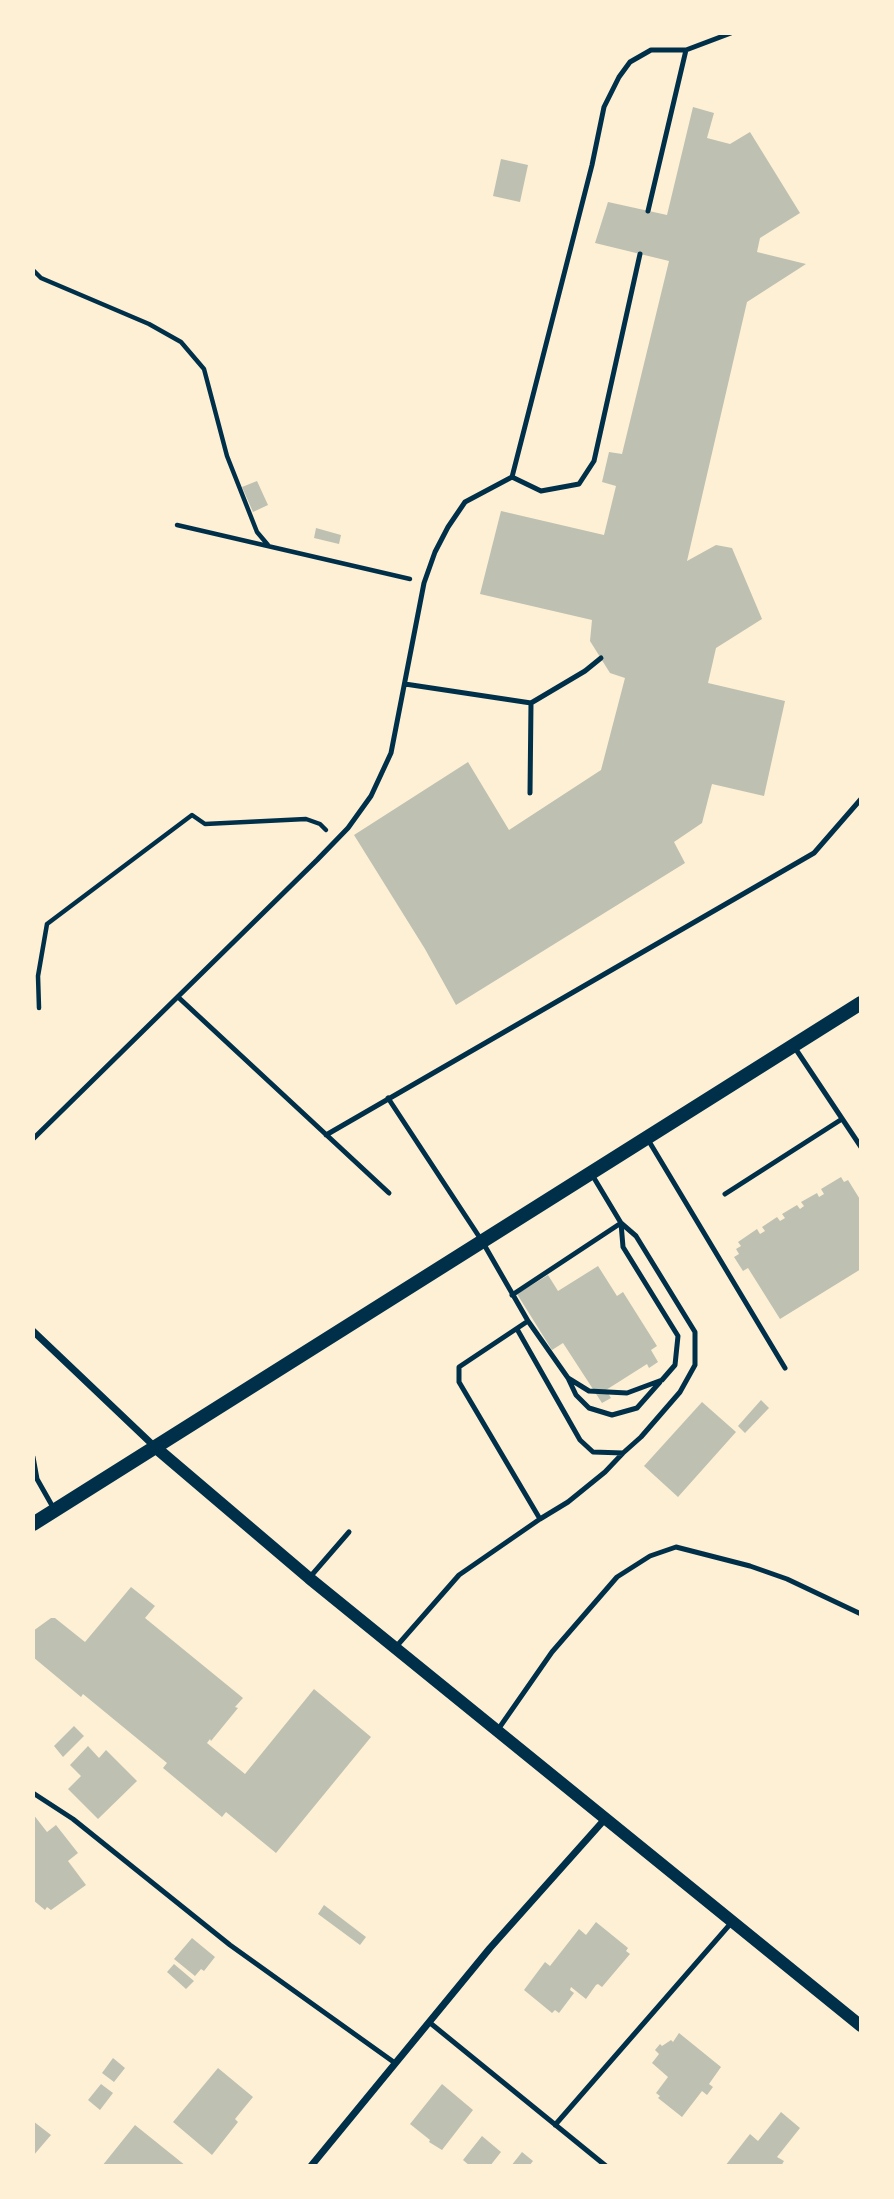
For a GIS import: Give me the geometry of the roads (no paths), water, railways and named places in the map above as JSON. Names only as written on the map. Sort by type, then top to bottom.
[{"type":"main road","points":[[33,1524],[861,1003]]},
{"type":"street","points":[[33,1331],[155,1447],[309,1578],[861,2026]]},
{"type":"street","points":[[311,2166],[490,1948],[605,1819]]},
{"type":"lane","points":[[33,1139],[337,840],[382,776],[391,753],[424,583],[435,552],[465,502],[512,477],[592,166],[604,107],[630,62],[651,50],[686,50],[731,33]]},
{"type":"lane","points":[[648,211],[686,50]]},
{"type":"lane","points":[[512,477],[541,491],[579,484],[594,461],[640,254]]},
{"type":"lane","points":[[405,684],[531,703],[585,671],[601,658]]},
{"type":"lane","points":[[530,793],[531,703]]},
{"type":"lane","points":[[326,1135],[814,853],[861,799]]},
{"type":"lane","points":[[178,997],[389,1193]]},
{"type":"lane","points":[[793,1045],[861,1147]]},
{"type":"lane","points":[[388,1098],[482,1241],[512,1295],[568,1378],[576,1395],[589,1408],[612,1415],[638,1408],[675,1365],[678,1336],[623,1247],[621,1223]]},
{"type":"lane","points":[[725,1194],[842,1119]]},
{"type":"lane","points":[[647,1138],[785,1368]]},
{"type":"lane","points":[[395,1648],[459,1575],[569,1502],[604,1472],[680,1392],[695,1365],[695,1332],[636,1237],[621,1223],[591,1173]]},
{"type":"lane","points":[[512,1295],[621,1223]]},
{"type":"lane","points":[[528,1321],[459,1367],[459,1382],[540,1519]]},
{"type":"lane","points":[[517,1329],[580,1440],[593,1452],[623,1453]]},
{"type":"lane","points":[[568,1378],[589,1391],[627,1393],[662,1380]]},
{"type":"lane","points":[[33,1457],[37,1479],[55,1510]]},
{"type":"lane","points":[[309,1578],[349,1532]]},
{"type":"lane","points":[[497,1731],[552,1651],[617,1577],[650,1556],[677,1547],[750,1566],[861,1614]]},
{"type":"lane","points":[[33,1793],[73,1819],[230,1945],[395,2063]]},
{"type":"lane","points":[[555,2125],[732,1922]]},
{"type":"lane","points":[[429,2022],[606,2166]]}]
